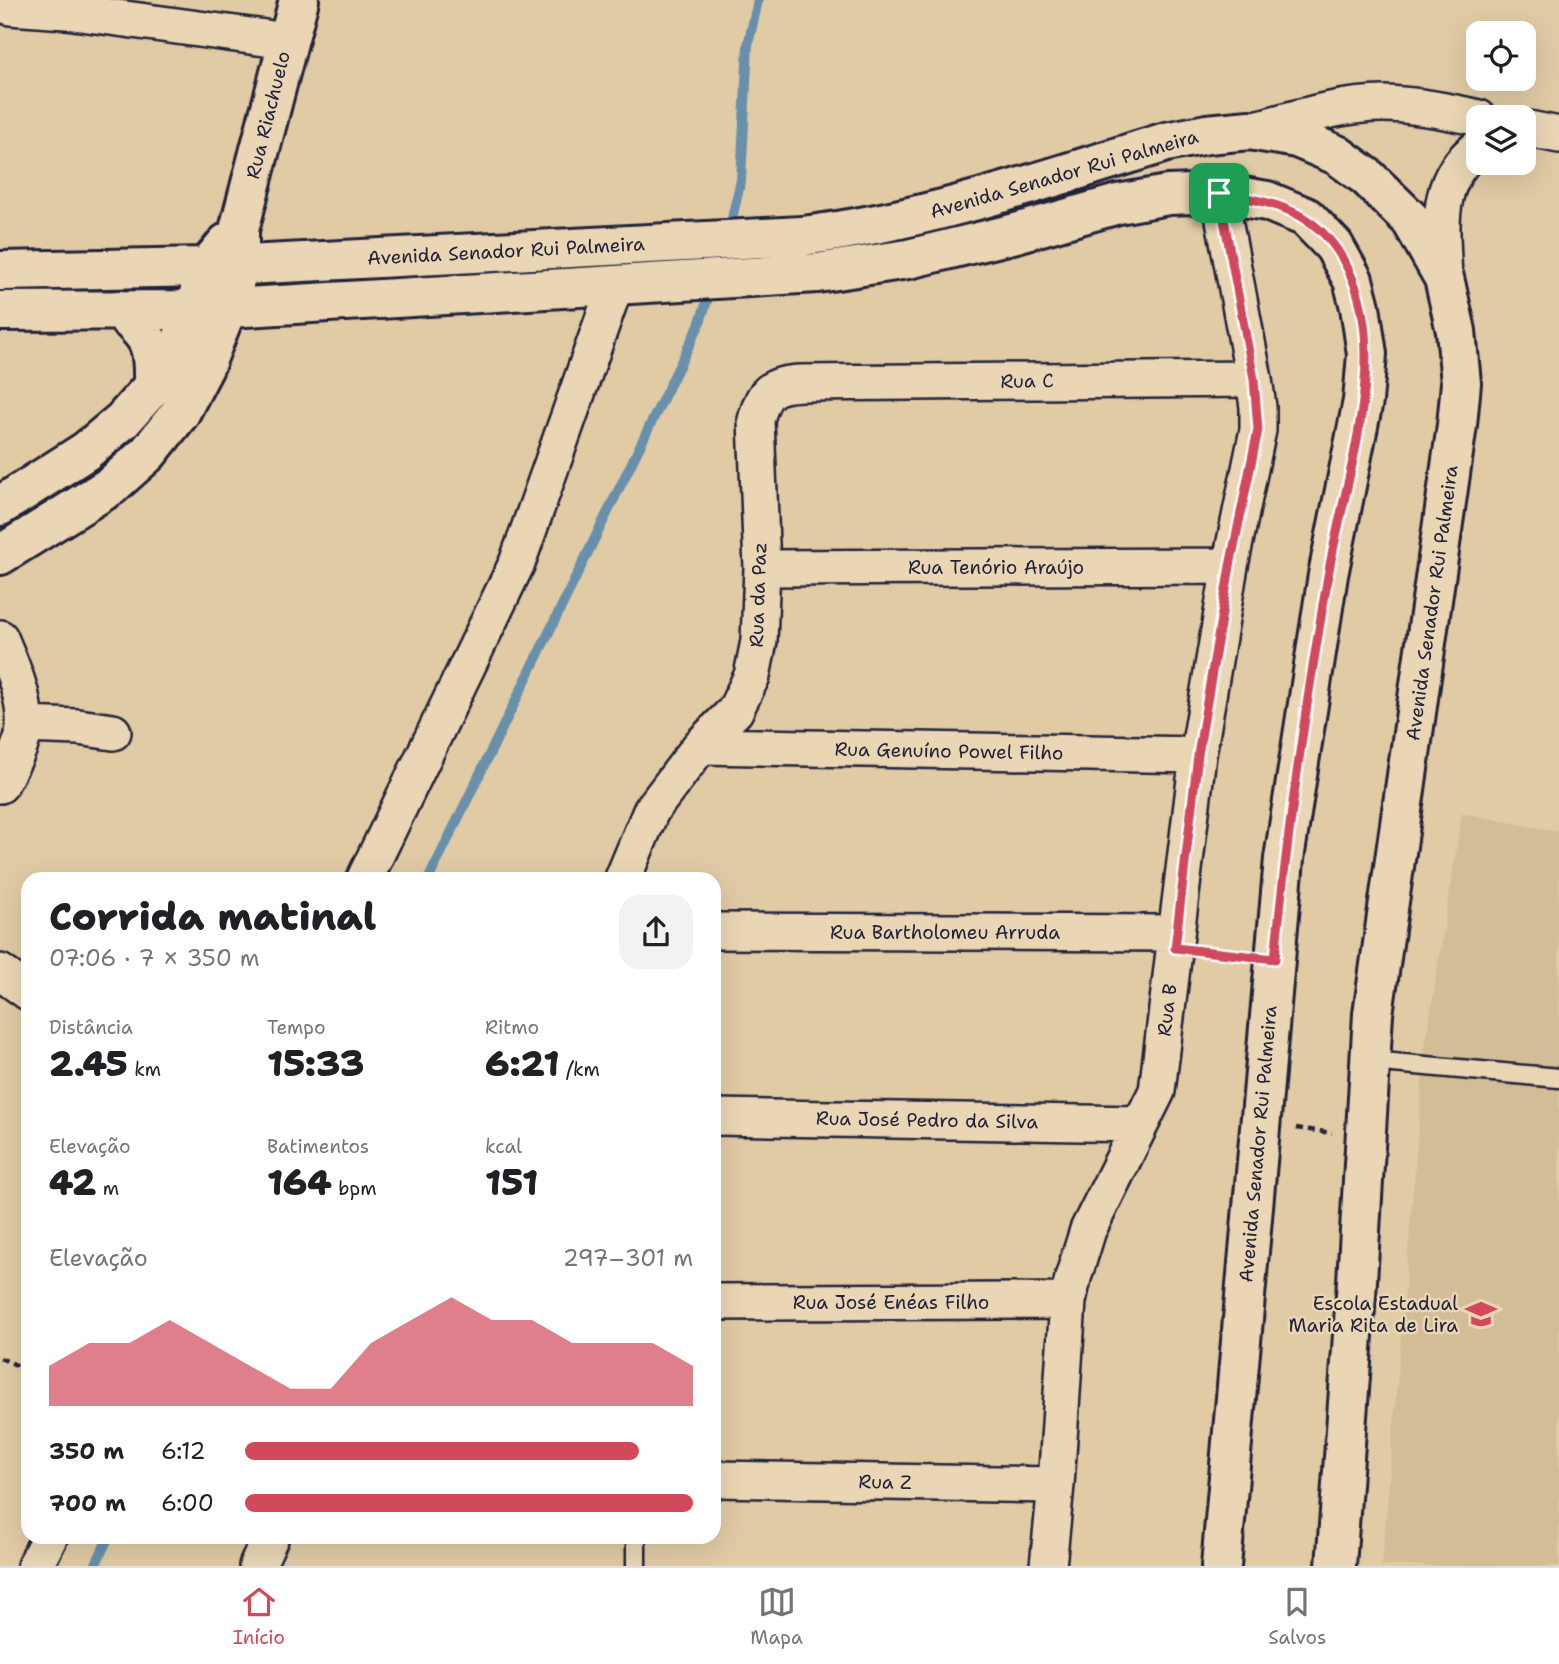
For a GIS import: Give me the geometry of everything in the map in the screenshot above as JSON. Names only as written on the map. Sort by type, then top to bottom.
[{"type":"main road","name":"Rua Riachuelo","points":[[211,309],[299,0]]},
{"type":"main road","name":"Avenida Senador Rui Palmeira","points":[[0,271],[228,254],[508,251],[802,236],[851,230],[915,216],[1166,142],[1207,134],[1250,130],[1297,138],[1337,155],[1367,177],[1411,220],[1444,278],[1456,331],[1461,383],[1373,1014],[1336,1566]]},
{"type":"main road","name":"Avenida Senador Rui Palmeira","points":[[0,311],[211,309],[817,273],[908,259],[1016,233],[1118,204],[1168,194],[1219,193],[1267,201],[1306,217],[1334,246],[1353,280],[1367,354],[1363,401],[1328,575],[1284,859],[1221,1566]]},
{"type":"main road","points":[[506,293],[508,251]]},
{"type":"main road","points":[[0,506],[86,451],[122,420],[153,386],[211,309]]},
{"type":"main road","points":[[0,555],[111,486],[148,453],[180,412],[204,367],[211,309]]},
{"type":"main road","points":[[119,310],[141,329],[150,343],[153,386]]},
{"type":"street","points":[[1,0],[10,6],[287,41]]},
{"type":"street","points":[[1250,130],[1337,109],[1384,104],[1466,115]]},
{"type":"street","points":[[1444,278],[1441,225],[1447,185],[1454,170],[1466,158]]},
{"type":"street","name":"Rua B","points":[[1048,1566],[1068,1301],[1088,1230],[1157,1091],[1198,755],[1230,566],[1258,430],[1254,379],[1219,193]]},
{"type":"street","points":[[368,872],[517,563],[615,286]]},
{"type":"street","name":"Rua C","points":[[800,383],[1254,379]]},
{"type":"street","name":"Rua da Paz","points":[[626,872],[651,811],[700,746],[735,711],[752,676],[760,641],[762,568],[756,419],[761,400],[769,390],[780,384],[800,383]]},
{"type":"street","name":"Rua Tenório Araújo","points":[[762,568],[1230,566]]},
{"type":"street","points":[[0,638],[23,707],[24,725],[21,744],[0,785]]},
{"type":"street","points":[[24,725],[78,727],[113,732]]},
{"type":"street","name":"Rua Genuíno Powel Filho","points":[[700,746],[1198,755]]},
{"type":"street","name":"Rua Bartholomeu Arruda","points":[[721,931],[1175,941]]},
{"type":"street","points":[[0,972],[21,987]]},
{"type":"street","name":"Rua José Pedro da Silva","points":[[721,1117],[1140,1124]]},
{"type":"street","name":"Rua José Enéas Filho","points":[[721,1302],[1068,1301]]},
{"type":"street","name":"Rua Z","points":[[721,1479],[1056,1485]]},
{"type":"street","points":[[35,1566],[46,1544]]},
{"type":"street","points":[[257,1566],[267,1544]]},
{"type":"lane","points":[[1371,1061],[1559,1077]]},
{"type":"lane","points":[[636,1544],[636,1566]]},
{"type":"path","points":[[1175,941],[1275,959]]},
{"type":"path","points":[[1260,1125],[1366,1136]]},
{"type":"path","points":[[0,1357],[21,1367]]},
{"type":"shaded area","name":"Escola Estadual Maria Rita de Lira","points":[[1462,813],[1559,832],[1559,1566],[1382,1566],[1425,1047]]},
{"type":"waterway","points":[[729,231],[741,180],[748,45],[758,0]]},
{"type":"waterway","points":[[432,872],[699,325],[711,289]]},
{"type":"waterway","points":[[95,1566],[105,1544]]},
{"type":"place","name":"Escola Estadual Maria Rita de Lira","points":[[1481,1314]]},
{"type":"route","points":[[1219,193],[1267,201],[1306,217],[1334,246],[1353,280],[1367,354],[1363,401],[1328,575],[1284,859],[1275,959],[1175,948],[1198,755],[1230,566],[1258,430],[1254,379],[1219,193]]}]
